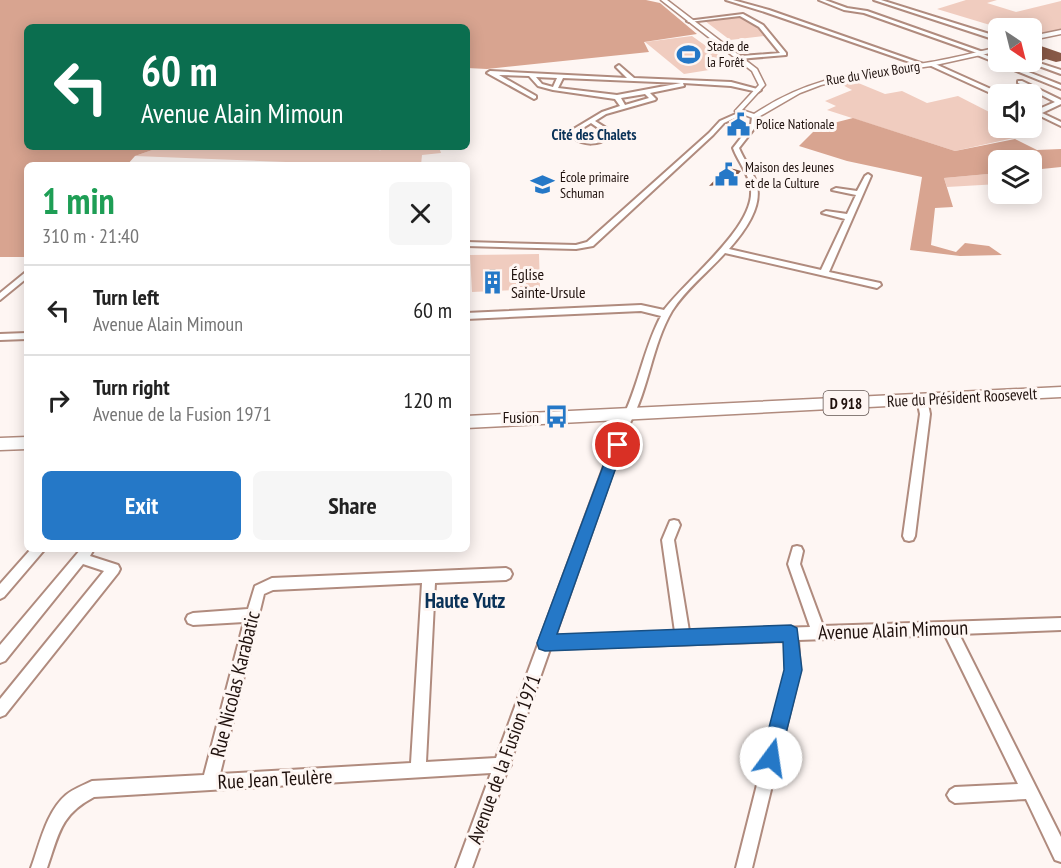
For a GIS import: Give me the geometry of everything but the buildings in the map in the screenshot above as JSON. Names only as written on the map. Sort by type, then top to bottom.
[{"type":"main road","name":"Rue du Président Roosevelt","points":[[470,422],[1061,392]]},
{"type":"main road","points":[[3,446],[24,443]]},
{"type":"street","points":[[664,0],[741,58],[760,77],[762,84],[738,109],[740,114]]},
{"type":"street","points":[[728,0],[927,64],[988,90]]},
{"type":"street","points":[[821,0],[846,9],[865,12],[980,53],[1061,87]]},
{"type":"street","points":[[876,0],[988,36]]},
{"type":"street","points":[[689,21],[741,15],[761,26],[784,54],[741,58]]},
{"type":"street","points":[[1042,36],[1061,32]]},
{"type":"street","name":"Rue du Vieux Bourg","points":[[755,117],[785,96],[807,86],[862,73],[927,64],[988,52]]},
{"type":"street","points":[[1042,66],[1061,72]]},
{"type":"street","points":[[619,67],[632,79]]},
{"type":"street","points":[[534,97],[490,73],[696,82],[739,85],[758,90]]},
{"type":"street","points":[[531,75],[540,85],[617,98],[696,82]]},
{"type":"street","points":[[555,89],[561,76]]},
{"type":"street","points":[[1020,82],[1024,84]]},
{"type":"street","points":[[592,121],[604,129],[607,136],[595,142],[587,142],[574,136],[575,130],[604,113],[653,99],[647,93]]},
{"type":"street","points":[[1042,93],[1060,102],[1042,109]]},
{"type":"street","points":[[617,98],[624,107]]},
{"type":"street","points":[[470,244],[576,247],[590,244],[711,134],[716,126],[740,114],[755,117]]},
{"type":"street","points":[[1042,116],[1061,124]]},
{"type":"street","name":"Avenue de la Fusion 1971","points":[[464,868],[667,314],[677,298],[742,225],[755,195],[752,180],[736,148],[754,125],[755,117]]},
{"type":"street","points":[[824,273],[868,176]]},
{"type":"street","points":[[836,190],[860,194]]},
{"type":"street","points":[[826,213],[849,217]]},
{"type":"street","points":[[722,250],[878,285]]},
{"type":"street","points":[[0,297],[24,277]]},
{"type":"street","points":[[470,316],[641,308],[667,314]]},
{"type":"street","points":[[0,337],[24,336]]},
{"type":"street","points":[[909,536],[925,414],[922,399]]},
{"type":"street","points":[[675,525],[668,540],[683,638]]},
{"type":"street","points":[[797,551],[794,564],[818,632]]},
{"type":"street","points":[[0,593],[36,552]]},
{"type":"street","points":[[0,656],[85,553],[114,569],[0,710]]},
{"type":"street","points":[[418,770],[429,577],[506,573]]},
{"type":"street","name":"Rue Nicolas Karabatic","points":[[210,782],[259,590],[272,584],[429,577]]},
{"type":"street","points":[[194,619],[253,615]]},
{"type":"street","name":"Avenue Alain Mimoun","points":[[545,643],[1061,624]]},
{"type":"street","points":[[950,628],[1061,854]]},
{"type":"street","points":[[744,868],[793,670],[791,634]]},
{"type":"street","name":"Rue Jean Teulère","points":[[39,868],[57,818],[72,800],[92,789],[503,765]]},
{"type":"street","points":[[955,795],[1030,791]]},
{"type":"shaded area","points":[[0,0],[646,0],[660,3],[697,34],[644,42],[649,52],[487,69],[470,68],[470,24],[24,24],[24,150],[152,150],[135,156],[130,162],[24,162],[24,257],[0,257]]},
{"type":"shaded area","points":[[966,0],[997,0],[987,3],[1016,12],[1061,1],[1061,30],[1042,33],[1042,18],[988,18],[988,24],[937,9]]},
{"type":"shaded area","points":[[734,16],[752,22],[765,36],[730,40],[705,21]]},
{"type":"shaded area","name":"Stade de la Forêt","points":[[692,36],[734,66],[684,74],[645,42]]},
{"type":"shaded area","points":[[851,80],[885,94],[902,91],[927,103],[958,96],[988,111],[988,138],[1013,138],[955,151],[827,110],[836,106],[825,101],[852,90],[837,82]]},
{"type":"shaded area","points":[[853,118],[955,151],[1015,139],[1037,150],[988,150],[988,174],[944,178],[953,207],[935,208],[931,245],[956,252],[965,243],[989,246],[1002,255],[960,256],[910,250],[922,177],[847,161],[799,146],[818,127]]},
{"type":"shaded area","points":[[1061,149],[1061,167],[1042,169],[1042,150],[1037,150]]},
{"type":"shaded area","points":[[152,150],[440,150],[441,153],[422,155],[421,162],[286,162],[135,156]]},
{"type":"shaded area","points":[[988,174],[988,185],[947,187],[944,178]]},
{"type":"shaded area","points":[[539,254],[540,289],[472,292],[470,255]]},
{"type":"place","name":"Stade de la Forêt","points":[[689,54]]},
{"type":"place","name":"Police Nationale","points":[[738,124]]},
{"type":"place","name":"Maison des Jeunes et de la Culture","points":[[727,175]]},
{"type":"place","name":"École primaire Schuman","points":[[542,185]]},
{"type":"place","name":"Église Sainte-Ursule","points":[[493,283]]},
{"type":"place","name":"Fusion","points":[[557,417]]},
{"type":"district","name":"Cité des Chalets","points":[[594,134]]},
{"type":"district","name":"Haute Yutz","points":[[465,600]]},
{"type":"route","points":[[618,445],[545,643],[791,634],[793,670],[771,758]]}]
